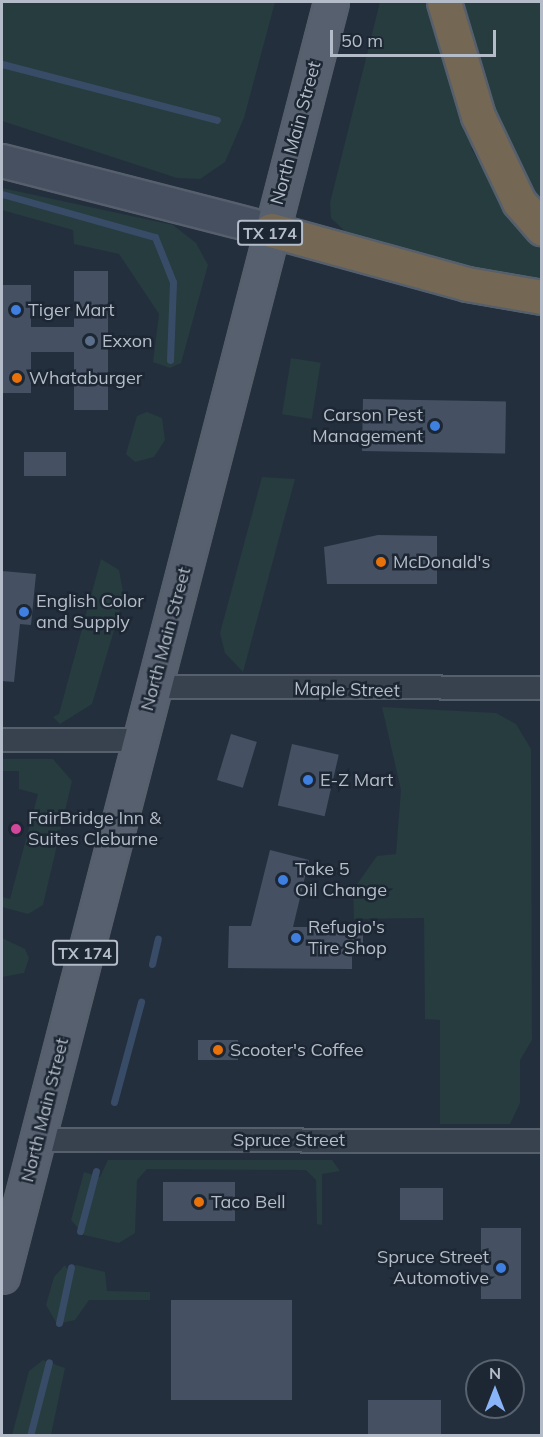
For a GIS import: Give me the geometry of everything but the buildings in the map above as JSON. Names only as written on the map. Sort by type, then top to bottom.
[{"type":"highway","points":[[444,2],[478,116],[519,202],[542,228]]},
{"type":"highway","points":[[271,230],[467,284],[542,297]]},
{"type":"main road","name":"North Main Street","points":[[2,1276],[331,2]]},
{"type":"street","points":[[2,161],[271,230]]},
{"type":"street","name":"Maple Street","points":[[153,687],[542,688]]},
{"type":"street","points":[[2,740],[139,740]]},
{"type":"street","name":"Spruce Street","points":[[37,1140],[542,1141]]},
{"type":"green space","points":[[2,2],[275,2],[244,118],[225,162],[200,179],[177,178],[2,121]]},
{"type":"green space","points":[[380,2],[429,2],[445,66],[475,145],[471,148],[498,195],[541,242],[541,279],[465,266],[348,234],[331,218],[330,203]]},
{"type":"green space","points":[[452,2],[541,2],[541,208],[522,185]]},
{"type":"green space","points":[[2,188],[173,225],[196,243],[208,265],[181,363],[170,368],[153,362],[159,314],[119,254],[74,244],[73,230],[2,210]]},
{"type":"green space","points":[[291,358],[321,363],[312,419],[282,414]]},
{"type":"green space","points":[[147,412],[162,418],[165,440],[154,457],[135,462],[126,454],[137,416]]},
{"type":"green space","points":[[262,477],[295,479],[243,672],[225,653],[220,633]]},
{"type":"green space","points":[[101,559],[119,570],[124,597],[92,704],[60,724],[53,717],[59,714]]},
{"type":"green space","points":[[382,707],[496,713],[516,724],[531,749],[532,1040],[520,1060],[520,1103],[510,1124],[440,1124],[440,1020],[425,1019],[424,918],[354,919],[353,890],[377,856],[396,854],[401,790]]},
{"type":"green space","points":[[2,759],[53,759],[72,781],[43,905],[28,914],[2,907],[2,897],[10,899],[38,794],[19,789],[19,771],[2,771]]},
{"type":"green space","points":[[2,938],[25,949],[29,958],[24,973],[2,977]]},
{"type":"green space","points":[[108,1160],[332,1160],[340,1171],[322,1174],[322,1225],[317,1224],[316,1180],[306,1170],[147,1169],[137,1180],[135,1233],[119,1243],[84,1235],[71,1220],[84,1172],[100,1177]]},
{"type":"green space","points":[[65,1265],[69,1272],[76,1265],[105,1272],[107,1291],[150,1292],[150,1300],[89,1300],[75,1320],[57,1324],[46,1305],[54,1277]]},
{"type":"green space","points":[[43,1360],[65,1368],[51,1435],[12,1435],[29,1371]]},
{"type":"waterway","points":[[2,64],[217,120]]},
{"type":"waterway","points":[[2,194],[155,237],[173,282],[170,360]]},
{"type":"waterway","points":[[152,964],[158,939]]},
{"type":"waterway","points":[[114,1102],[141,1002]]},
{"type":"waterway","points":[[80,1231],[96,1171]]},
{"type":"waterway","points":[[59,1323],[71,1267]]},
{"type":"waterway","points":[[30,1436],[49,1362]]},
{"type":"place","name":"Tiger Mart","points":[[16,310]]},
{"type":"place","name":"Exxon","points":[[90,341]]},
{"type":"place","name":"Whataburger","points":[[17,378]]},
{"type":"place","name":"Carson Pest Management","points":[[435,426]]},
{"type":"place","name":"McDonald's","points":[[381,562]]},
{"type":"place","name":"English Color and Supply","points":[[24,612]]},
{"type":"place","name":"E-Z Mart","points":[[308,780]]},
{"type":"place","name":"FairBridge Inn & Suites Cleburne","points":[[16,829]]},
{"type":"place","name":"Take 5 Oil Change","points":[[283,880]]},
{"type":"place","name":"Refugio's Tire Shop","points":[[296,938]]},
{"type":"place","name":"Scooter's Coffee","points":[[218,1050]]},
{"type":"place","name":"Taco Bell","points":[[199,1202]]},
{"type":"place","name":"Spruce Street Automotive","points":[[501,1268]]}]
